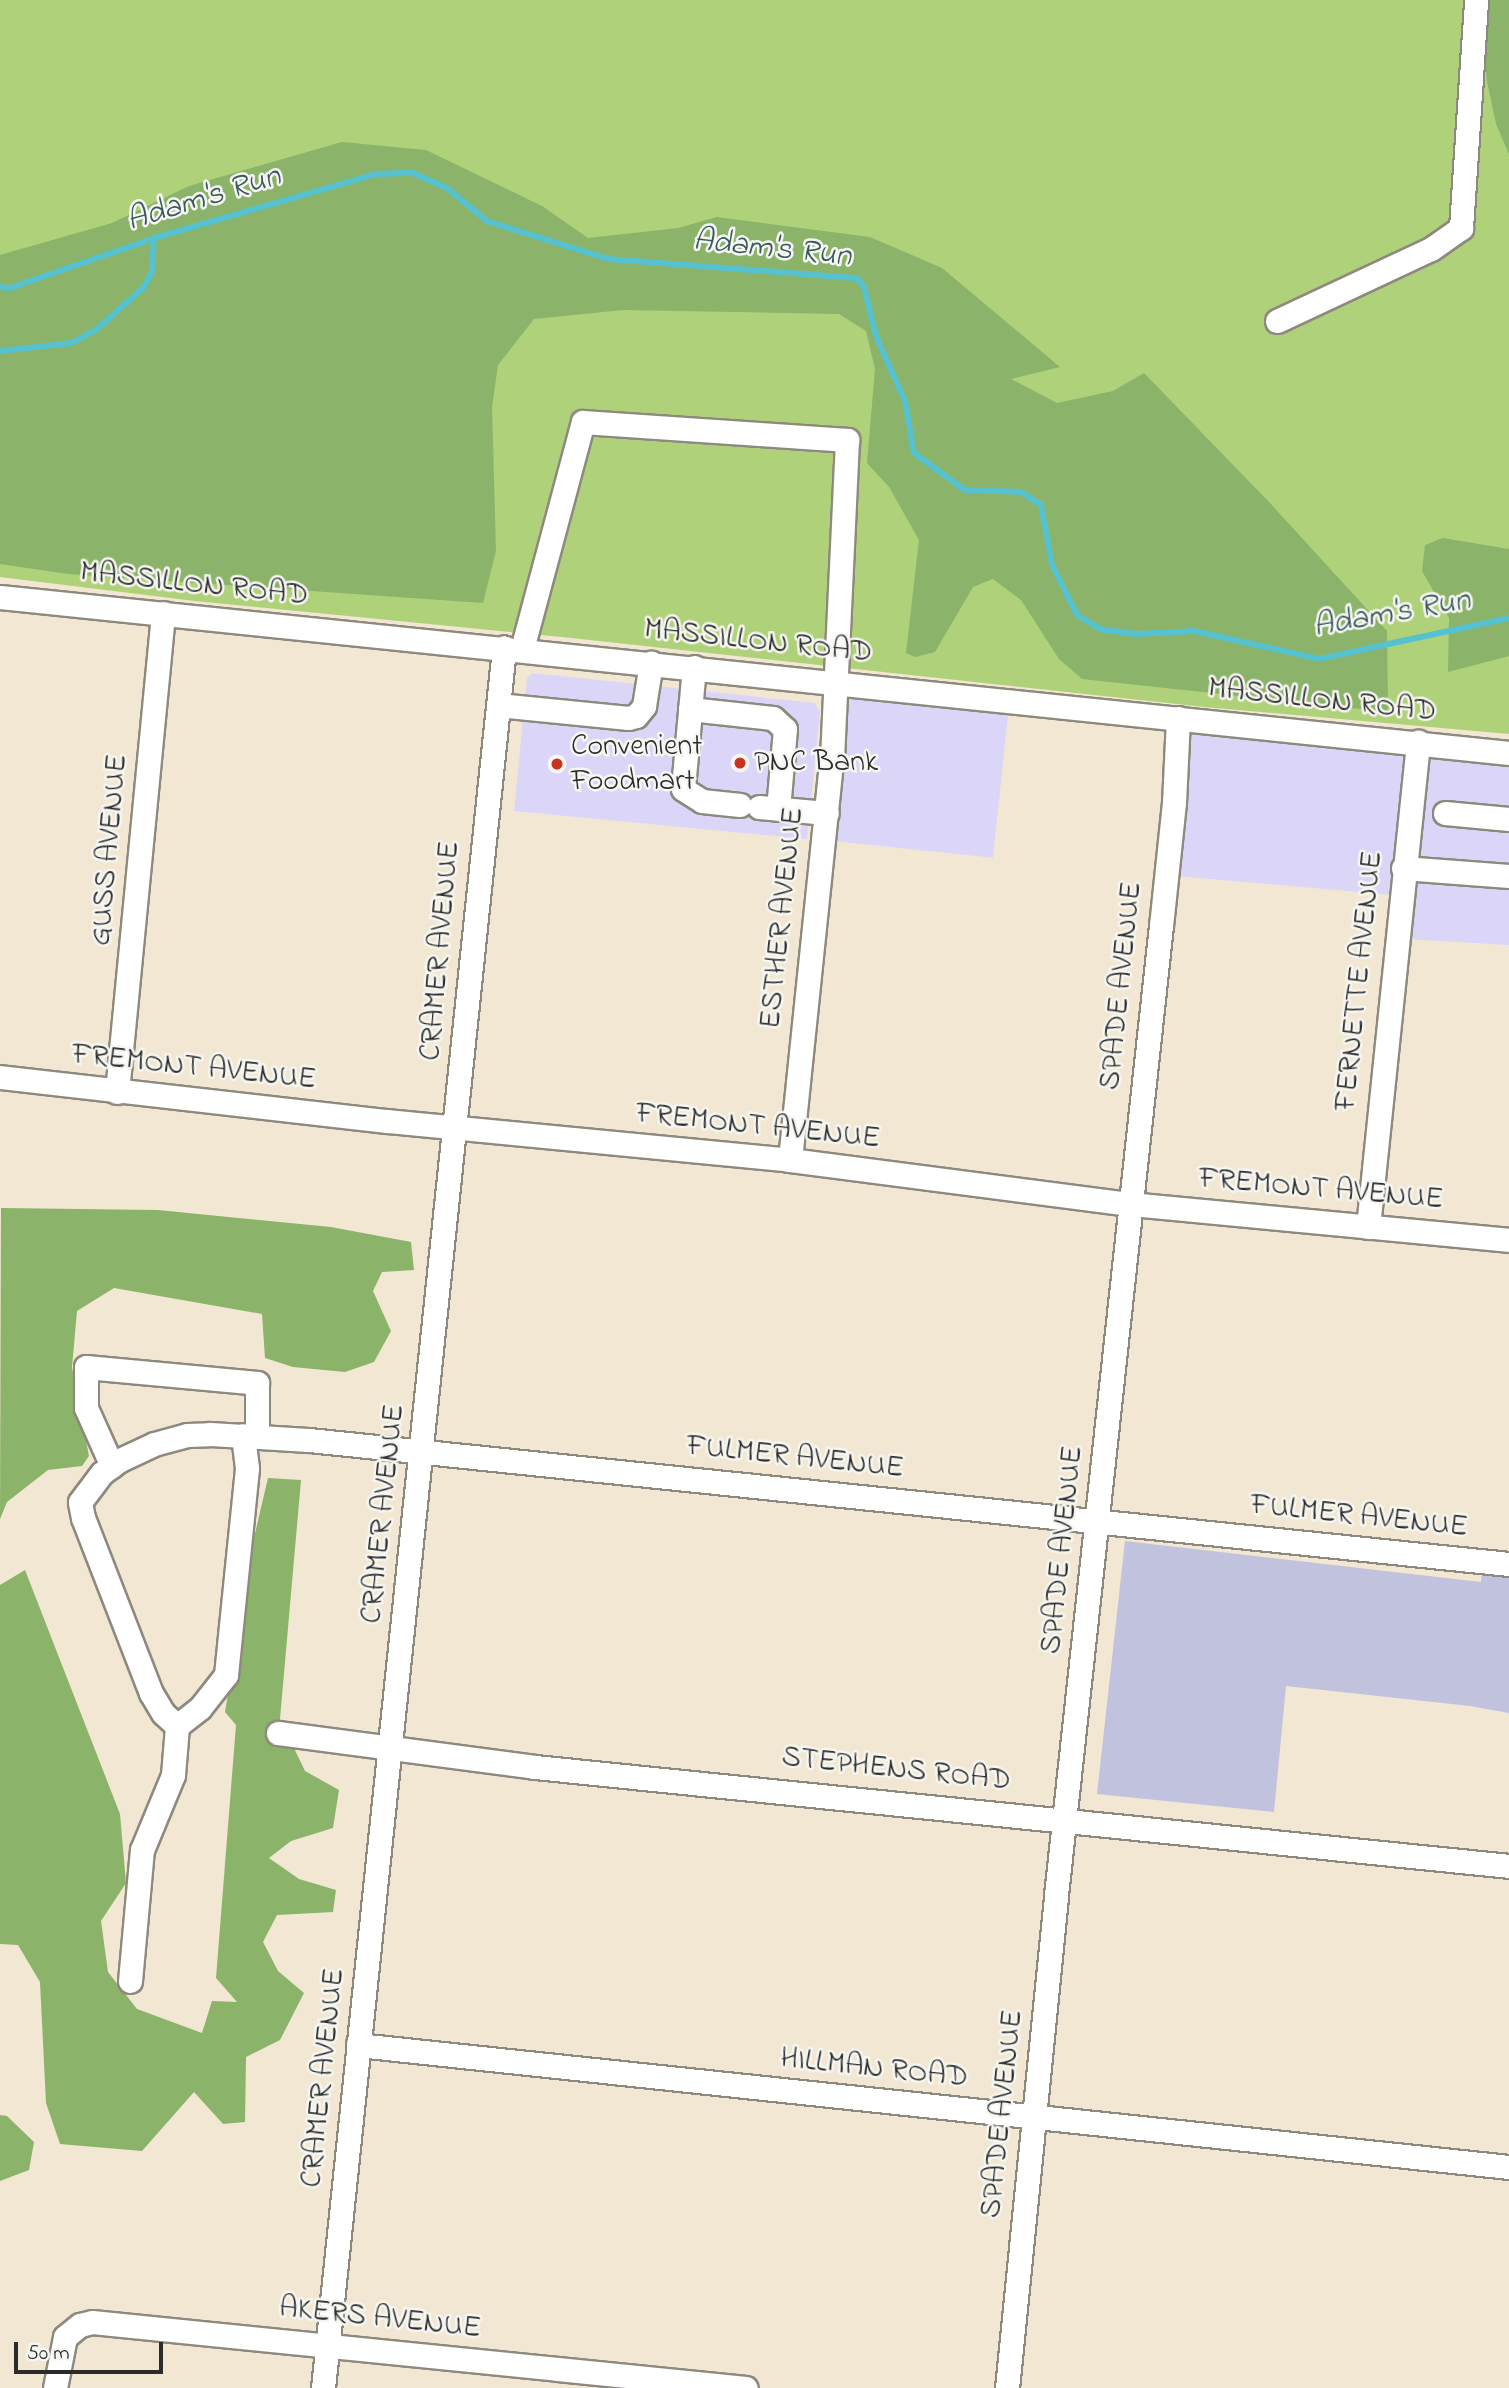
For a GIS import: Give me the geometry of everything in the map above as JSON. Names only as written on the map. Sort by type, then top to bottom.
[{"type":"street","points":[[1277,321],[1431,249],[1461,228],[1476,0]]},
{"type":"street","name":"ESTHER AVENUE","points":[[513,648],[583,422],[847,440],[838,682],[827,813],[790,1160]]},
{"type":"street","name":"MASSILLON ROAD","points":[[0,597],[1509,753]]},
{"type":"street","name":"GUSS AVENUE","points":[[117,1092],[163,613]]},
{"type":"street","name":"CRAMER AVENUE","points":[[323,2388],[498,705],[513,648]]},
{"type":"street","points":[[498,705],[628,718],[636,716],[644,706],[651,663]]},
{"type":"street","points":[[694,667],[683,789],[702,801],[827,813]]},
{"type":"street","points":[[690,709],[773,718],[785,729],[759,807]]},
{"type":"street","name":"SPADE AVENUE","points":[[1007,2388],[1174,803],[1178,718]]},
{"type":"street","name":"FERNETTE AVENUE","points":[[1368,1227],[1418,742]]},
{"type":"street","points":[[1445,813],[1509,819]]},
{"type":"street","points":[[1403,868],[1509,876]]},
{"type":"street","name":"FREMONT AVENUE","points":[[0,1077],[117,1092],[790,1160],[1130,1204],[1509,1240]]},
{"type":"street","points":[[112,1466],[86,1408],[86,1367],[257,1383],[257,1436],[247,1468],[226,1675],[200,1708],[177,1726],[173,1775],[142,1850],[130,1981]]},
{"type":"street","name":"FULMER AVENUE","points":[[177,1726],[163,1713],[151,1693],[83,1518],[80,1502],[89,1488],[112,1466],[154,1444],[187,1435],[257,1436],[422,1451],[1509,1564]]},
{"type":"street","name":"STEPHENS ROAD","points":[[278,1733],[535,1767],[1509,1866]]},
{"type":"street","name":"HILLMAN ROAD","points":[[358,2045],[1034,2119],[1509,2167]]},
{"type":"street","name":"AKERS AVENUE","points":[[55,2388],[65,2337],[80,2325],[92,2322],[746,2388]]},
{"type":"shaded area","points":[[532,673],[815,703],[820,712],[807,839],[514,811],[527,678]]},
{"type":"shaded area","points":[[842,687],[1009,705],[993,858],[826,840]]},
{"type":"shaded area","points":[[1183,723],[1415,743],[1402,896],[1170,875]]},
{"type":"shaded area","points":[[1422,747],[1509,756],[1509,945],[1406,939]]},
{"type":"shaded area","points":[[1125,1541],[1481,1582],[1482,1568],[1509,1571],[1509,1713],[1470,1706],[1286,1686],[1274,1812],[1097,1794]]},
{"type":"green space","points":[[0,0],[1509,0],[1509,734],[1204,707],[562,637],[195,601],[0,577]]},
{"type":"green space","points":[[1479,0],[1509,0],[1509,154],[1496,124],[1487,81]]},
{"type":"green space","points":[[342,142],[426,150],[542,206],[588,238],[678,228],[717,217],[870,237],[942,268],[1060,367],[1011,379],[1057,403],[1113,391],[1144,373],[1269,502],[1387,631],[1388,712],[1082,679],[1059,659],[1021,600],[993,579],[973,587],[935,652],[915,657],[906,653],[919,540],[889,487],[867,463],[875,369],[866,331],[839,314],[623,310],[534,319],[498,365],[492,407],[496,551],[483,603],[68,574],[0,564],[0,255],[112,223],[189,186]]},
{"type":"green space","points":[[1443,538],[1509,549],[1509,656],[1448,672],[1449,618],[1422,571],[1425,545]]},
{"type":"green space","points":[[1,1208],[158,1210],[331,1227],[411,1242],[414,1270],[382,1272],[373,1291],[391,1331],[374,1362],[345,1372],[293,1367],[265,1358],[262,1314],[114,1288],[77,1311],[72,1367],[89,1456],[82,1466],[48,1470],[7,1502],[0,1519]]},
{"type":"green space","points":[[268,1478],[301,1480],[280,1719],[305,1771],[339,1790],[333,1828],[291,1841],[269,1858],[299,1879],[336,1890],[333,1912],[277,1915],[263,1942],[278,1971],[304,1993],[280,2040],[246,2057],[245,2122],[223,2124],[194,2092],[142,2151],[60,2144],[46,2103],[40,1982],[18,1945],[0,1944],[0,1585],[25,1570],[120,1814],[126,1883],[101,1921],[108,1972],[137,2009],[202,2033],[212,2001],[237,2002],[216,1978],[236,1725],[225,1712],[253,1542]]},
{"type":"green space","points":[[0,2115],[7,2116],[34,2142],[29,2170],[0,2181]]},
{"type":"waterway","name":"Adam's Run","points":[[0,287],[10,288],[154,238],[376,174],[413,173],[447,188],[487,221],[608,259],[857,278],[864,287],[876,336],[905,401],[914,453],[965,490],[1021,492],[1041,505],[1052,565],[1077,615],[1100,629],[1136,634],[1194,631],[1319,659],[1509,618]]},
{"type":"waterway","points":[[0,351],[72,343],[97,329],[144,287],[152,271],[154,238]]},
{"type":"place","name":"PNC Bank","points":[[740,763]]},
{"type":"place","name":"Convenient Foodmart","points":[[557,764]]}]
